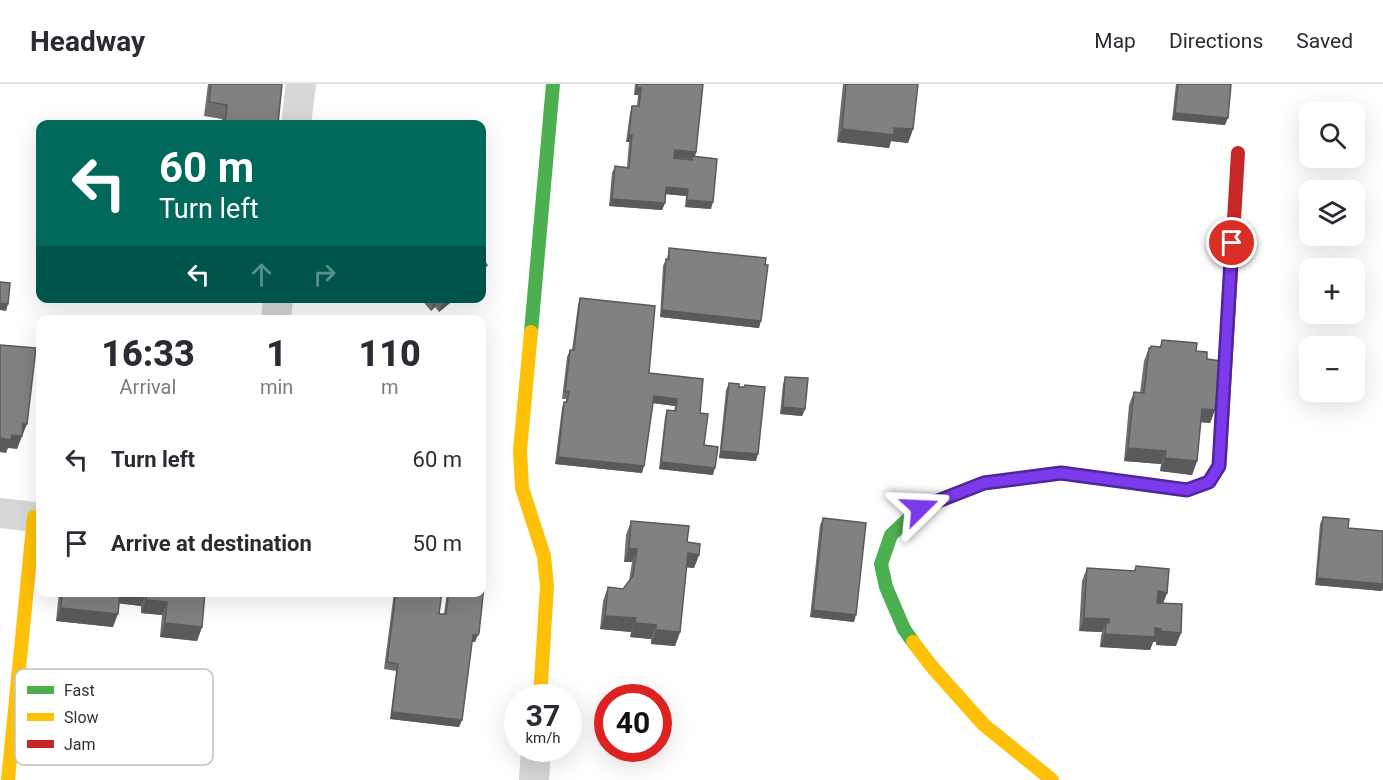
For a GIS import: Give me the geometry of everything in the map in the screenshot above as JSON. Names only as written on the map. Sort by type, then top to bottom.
[{"type":"street","points":[[297,120],[301,84]]},
{"type":"street","points":[[541,684],[548,586],[544,556],[522,488],[520,450],[553,84]]},
{"type":"street","points":[[1052,780],[984,725],[933,668],[904,629],[886,587],[880,564],[891,535],[920,508],[984,483],[1061,473],[1187,490],[1209,482],[1219,466],[1238,153]]},
{"type":"street","points":[[0,513],[36,518]]},
{"type":"street","points":[[20,669],[36,527]]},
{"type":"street","points":[[8,780],[15,717]]},
{"type":"street","points":[[534,780],[535,762]]},
{"type":"building","points":[[211,84],[282,84],[278,120],[225,120],[227,105],[209,102]]},
{"type":"building","points":[[637,84],[703,84],[696,152],[675,150],[674,158],[692,160],[692,156],[717,159],[713,202],[687,200],[688,189],[666,187],[665,203],[612,199],[615,166],[629,168],[632,106],[639,106],[641,88],[637,88]]},
{"type":"building","points":[[846,84],[918,84],[913,129],[894,128],[894,135],[842,129]]},
{"type":"building","points":[[1178,84],[1231,84],[1228,118],[1175,113]]},
{"type":"building","points":[[669,248],[766,258],[765,265],[768,265],[761,321],[662,310]]},
{"type":"building","points":[[0,282],[10,283],[8,304],[0,303]]},
{"type":"building","points":[[580,298],[655,306],[649,373],[703,379],[700,413],[708,414],[704,445],[718,447],[715,468],[661,462],[667,410],[676,411],[677,399],[654,396],[644,466],[558,457],[564,402],[567,402],[569,392],[565,392],[570,350],[574,350]]},
{"type":"building","points":[[1162,340],[1197,343],[1196,351],[1207,352],[1207,359],[1221,361],[1215,410],[1202,409],[1197,461],[1165,458],[1166,451],[1128,448],[1134,392],[1144,393],[1149,348],[1151,346],[1161,347]]},
{"type":"building","points":[[0,345],[36,348],[27,424],[23,424],[22,436],[12,435],[11,440],[0,438]]},
{"type":"building","points":[[785,377],[808,378],[805,409],[783,407]]},
{"type":"building","points":[[729,383],[739,384],[739,387],[745,385],[765,387],[758,454],[721,451]]},
{"type":"building","points":[[1323,517],[1349,519],[1348,528],[1383,531],[1383,584],[1317,578]]},
{"type":"building","points":[[823,518],[866,523],[856,615],[813,610]]},
{"type":"building","points":[[631,521],[689,526],[687,542],[700,544],[699,555],[688,553],[680,632],[656,630],[656,625],[635,623],[636,618],[605,616],[608,587],[623,589],[633,576],[637,549],[629,549]]},
{"type":"building","points":[[1136,566],[1169,569],[1167,593],[1158,591],[1157,603],[1182,604],[1181,633],[1160,631],[1161,629],[1155,628],[1155,637],[1105,634],[1106,623],[1109,623],[1109,619],[1084,618],[1087,568],[1135,571]]},
{"type":"building","points":[[62,597],[120,597],[118,614],[61,608]]},
{"type":"building","points":[[146,597],[205,597],[202,627],[165,623],[167,602],[146,600]]},
{"type":"building","points":[[395,597],[441,597],[439,614],[446,614],[448,597],[483,597],[479,633],[473,635],[462,720],[392,712],[398,664],[387,662]]},
{"type":"traffic: fast","points":[[531,332],[553,84]]},
{"type":"traffic: fast","points":[[913,642],[904,629],[886,587],[881,564],[891,535],[920,508],[984,483],[1061,473],[1187,490],[1209,482],[1219,466],[1220,453]]},
{"type":"traffic: slow","points":[[531,332],[520,450],[522,488],[544,556],[547,586],[541,684]]},
{"type":"traffic: slow","points":[[19,669],[34,517],[36,517]]},
{"type":"traffic: slow","points":[[913,642],[984,725],[1052,780]]},
{"type":"traffic: slow","points":[[8,780],[15,709]]},
{"type":"traffic: jam","points":[[1220,453],[1238,153]]},
{"type":"route","points":[[920,508],[984,483],[1061,473],[1187,490],[1209,482],[1219,466],[1232,243]]}]
